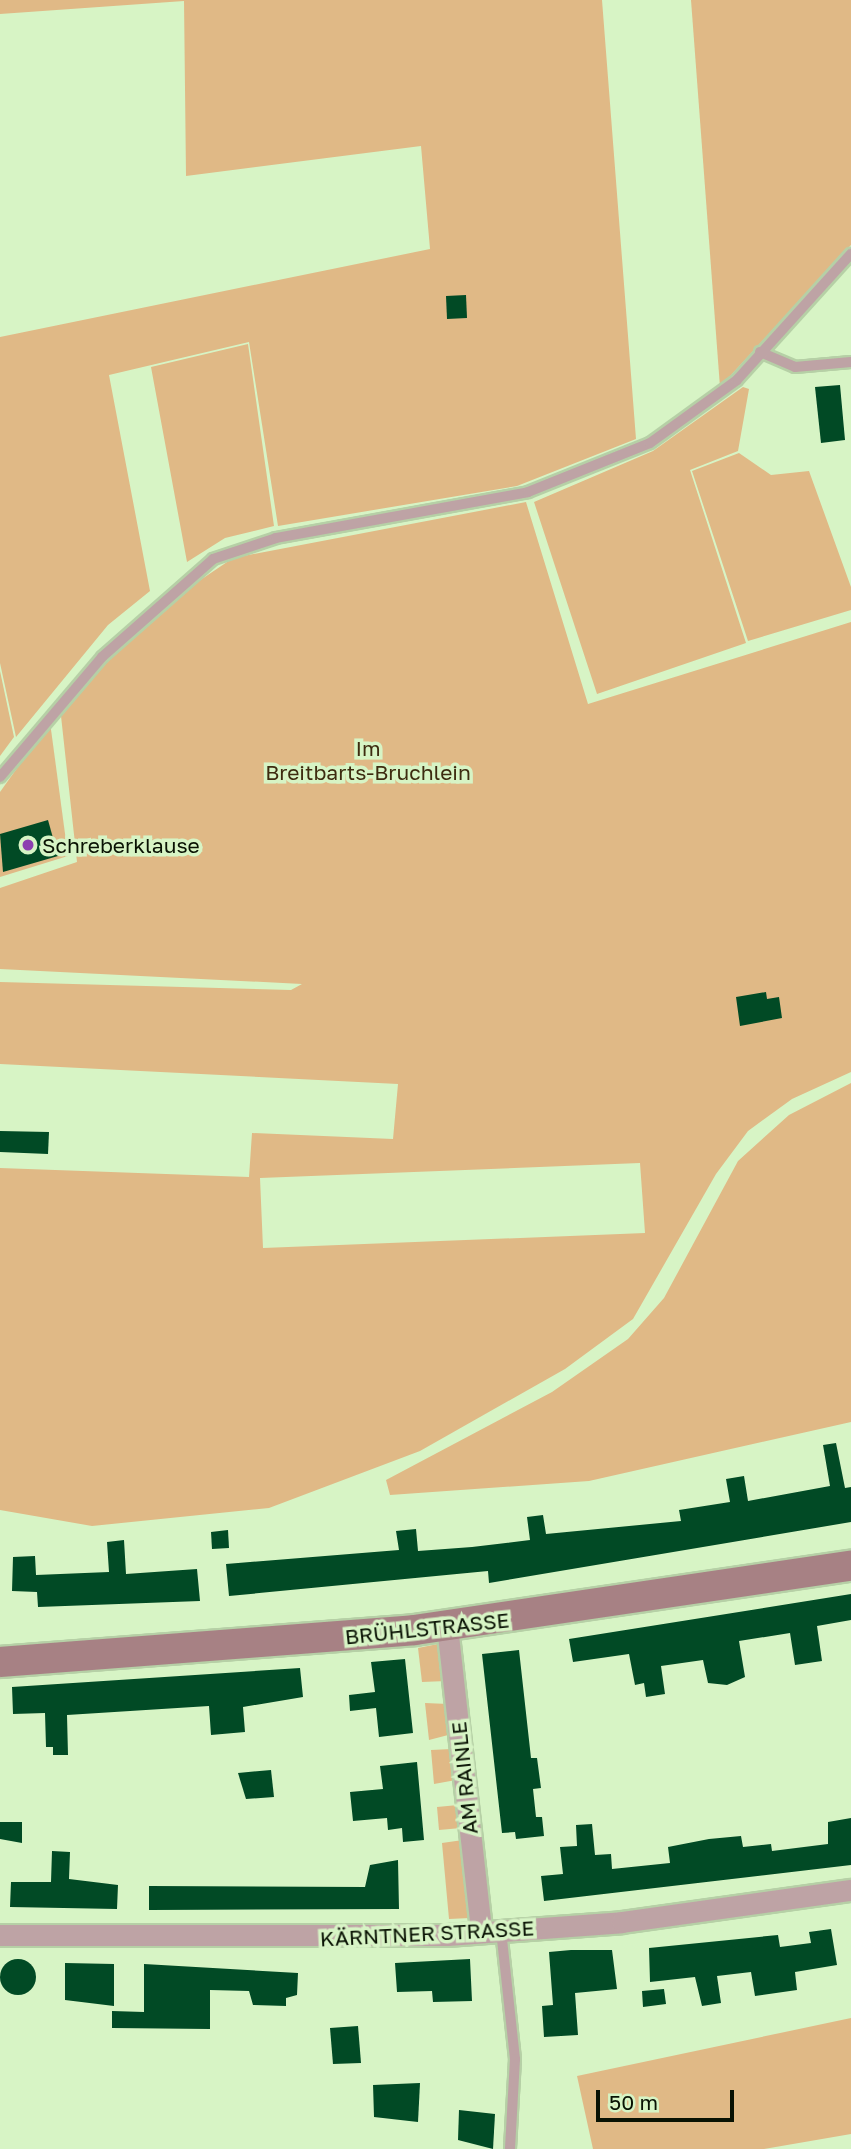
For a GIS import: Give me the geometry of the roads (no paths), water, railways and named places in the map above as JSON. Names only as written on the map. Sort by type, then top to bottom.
[{"type":"street","name":"BRÜHLSTRASSE","points":[[0,1662],[447,1626],[851,1566]]},
{"type":"street","name":"AM RAINLE","points":[[447,1626],[491,1930]]},
{"type":"street","name":"KÄRNTNER STRASSE","points":[[0,1935],[349,1938],[636,1920],[851,1889]]},
{"type":"lane","points":[[0,777],[94,665],[214,559],[276,538],[528,492],[650,443],[719,397],[851,254]]},
{"type":"lane","points":[[760,352],[794,367],[851,362]]},
{"type":"lane","points":[[491,1930],[515,2059],[510,2149]]},
{"type":"place","name":"Schreberklause","points":[[28,845]]},
{"type":"park label","name":"Im Breitbarts-Bruchlein","points":[[368,760]]}]
